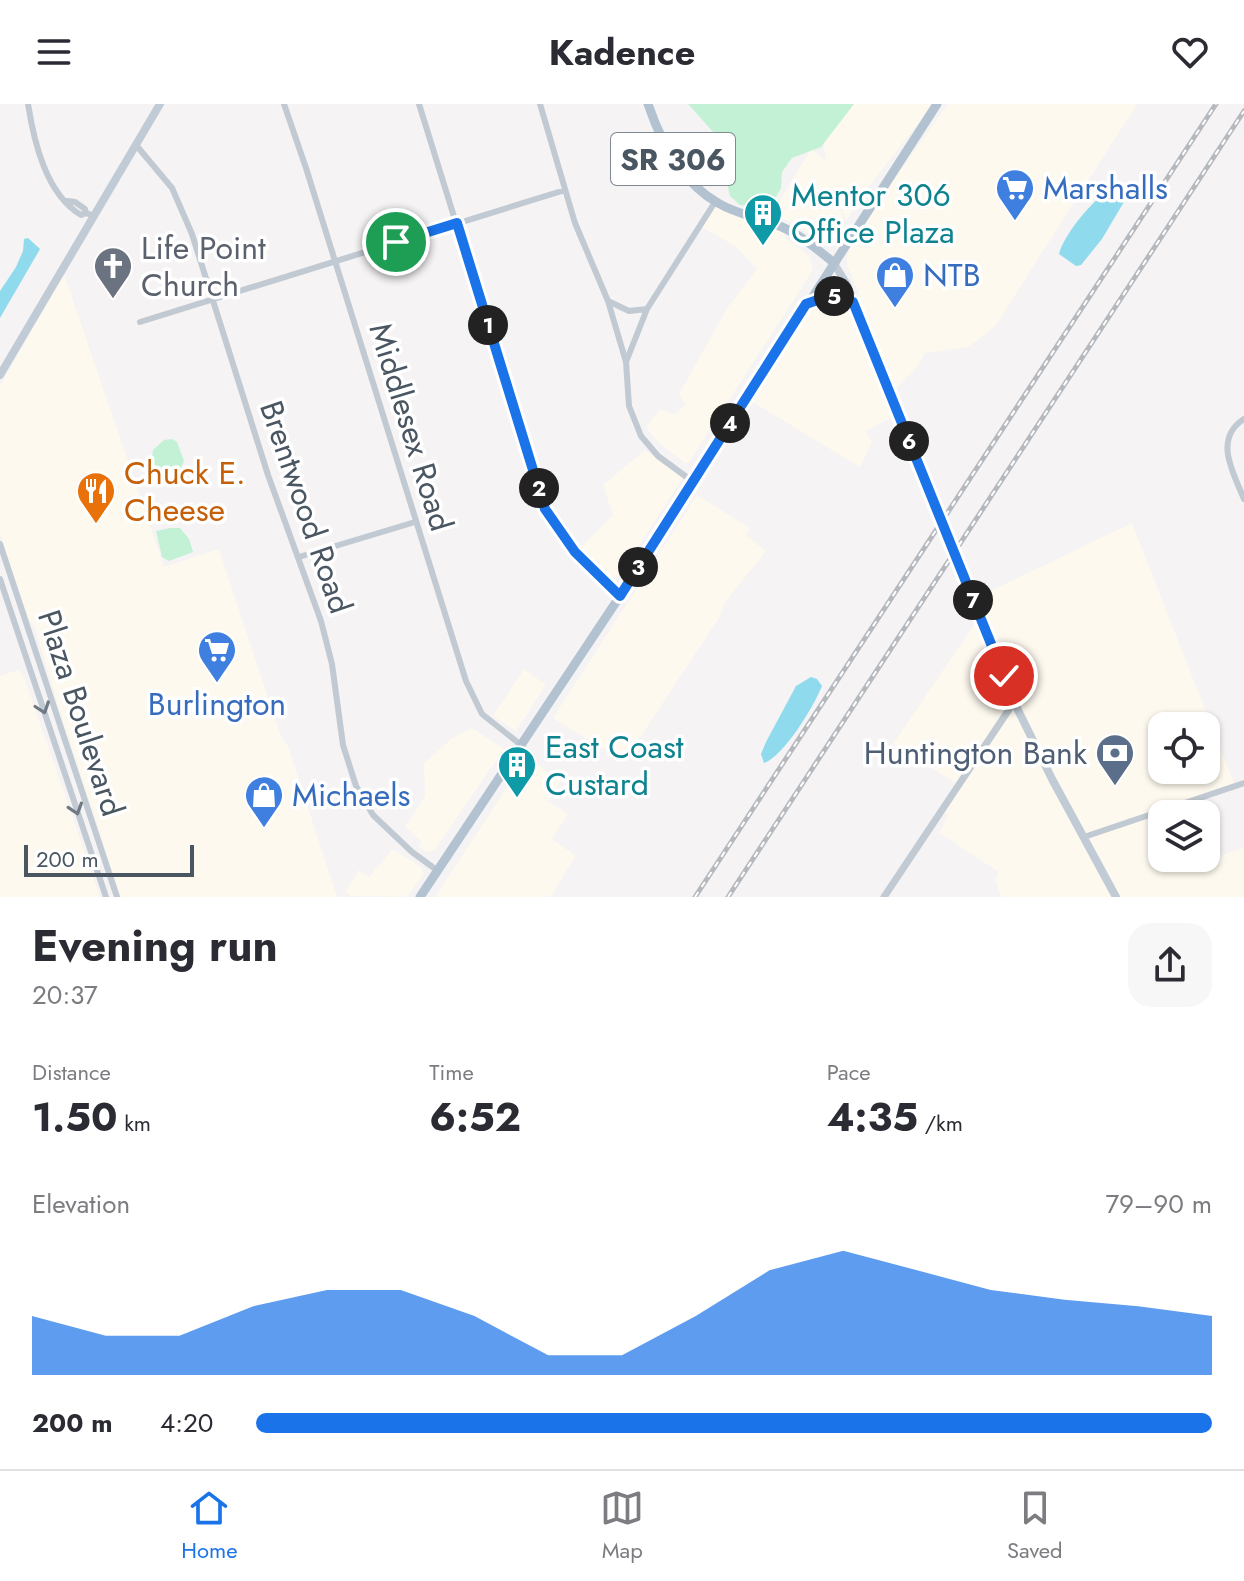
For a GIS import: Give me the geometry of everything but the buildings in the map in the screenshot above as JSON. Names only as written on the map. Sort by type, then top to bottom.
[{"type":"main road","points":[[0,375],[90,214],[160,104]]},
{"type":"main road","name":"SR 306","points":[[648,104],[655,125],[676,163],[696,186],[715,202],[787,230],[833,262],[843,276],[1014,702],[1116,897]]},
{"type":"main road","points":[[420,897],[620,596],[937,104]]},
{"type":"main road","points":[[806,304],[832,295],[853,302]]},
{"type":"street","points":[[28,104],[34,134],[51,181],[71,209],[81,215],[90,214]]},
{"type":"street","name":"Middlesex Road","points":[[284,104],[471,692],[482,714],[521,745]]},
{"type":"street","points":[[419,104],[545,509],[575,552],[620,596]]},
{"type":"street","points":[[540,104],[580,239],[608,301],[626,362],[629,406],[641,436],[658,456],[692,481]]},
{"type":"street","name":"Brentwood Road","points":[[136,145],[172,188],[192,234],[332,664],[343,745],[356,786],[373,815],[412,852],[438,871]]},
{"type":"street","points":[[140,322],[565,190]]},
{"type":"street","points":[[626,362],[647,309],[715,202]]},
{"type":"street","points":[[608,301],[629,311],[647,309]]},
{"type":"street","points":[[1244,419],[1228,437],[1226,452],[1244,499]]},
{"type":"street","points":[[299,557],[415,522]]},
{"type":"street","name":"Plaza Boulevard","points":[[0,544],[117,897]]},
{"type":"street","name":"Plaza Boulevard","points":[[0,579],[106,897]]},
{"type":"street","points":[[884,897],[1014,702]]},
{"type":"street","points":[[1084,837],[1244,783]]},
{"type":"shaded area","points":[[854,104],[933,104],[866,190],[846,221],[836,199],[845,223],[836,237],[824,244],[791,222],[777,217],[778,204],[811,149],[826,161],[823,139]]},
{"type":"shaded area","points":[[948,104],[1137,104],[996,325],[967,347],[925,353],[916,368],[896,388],[847,265],[848,251],[885,192]]},
{"type":"shaded area","points":[[716,204],[787,233],[785,238],[810,257],[813,270],[689,462],[685,463],[657,441],[646,427],[660,409],[674,415],[686,405],[679,394],[728,307],[757,269],[735,246],[702,227]]},
{"type":"shaded area","points":[[64,274],[164,567],[219,549],[337,897],[121,897],[34,625],[29,620],[0,534],[0,386]]},
{"type":"shaded area","points":[[825,300],[841,300],[851,305],[895,416],[865,431],[872,442],[860,467],[749,400],[807,307]]},
{"type":"shaded area","points":[[645,450],[683,478],[619,576],[609,579],[580,548],[613,515],[603,485]]},
{"type":"shaded area","points":[[697,495],[750,528],[746,535],[766,551],[725,602],[719,618],[627,757],[598,746],[553,718]]},
{"type":"shaded area","points":[[1132,523],[1206,712],[1148,712],[1148,784],[1220,784],[1220,747],[1234,783],[1184,800],[1148,800],[1148,812],[1084,834],[1019,707],[974,599]]},
{"type":"shaded area","points":[[978,619],[1022,725],[1114,897],[1001,897],[995,879],[999,872],[939,833],[948,816],[940,807],[955,783],[893,744]]},
{"type":"shaded area","points":[[524,669],[546,685],[516,731],[493,716]]},
{"type":"shaded area","points":[[18,670],[24,677],[100,897],[0,897],[0,676]]},
{"type":"shaded area","points":[[472,728],[504,749],[434,851],[427,852],[418,846],[421,841],[405,827],[425,796],[424,763],[451,739]]},
{"type":"shaded area","points":[[527,757],[561,781],[548,801],[568,814],[552,839],[576,856],[550,897],[435,897]]},
{"type":"shaded area","points":[[1148,818],[1148,872],[1220,872],[1220,856],[1244,848],[1244,897],[1118,897],[1086,838]]},
{"type":"shaded area","points":[[393,849],[421,867],[423,875],[407,897],[350,896],[346,891],[359,870],[369,877]]},
{"type":"green space","points":[[688,104],[854,104],[821,147],[792,158],[782,172],[781,188],[769,209],[740,205],[730,196],[715,134]]},
{"type":"green space","points":[[164,440],[177,442],[184,461],[181,468],[157,475],[151,466],[153,450]]},
{"type":"green space","points":[[180,528],[189,539],[193,552],[169,561],[162,557],[156,531]]},
{"type":"water","points":[[1117,186],[1127,191],[1128,195],[1102,239],[1081,265],[1076,266],[1059,254],[1062,246],[1092,205]]},
{"type":"water","points":[[28,238],[40,249],[0,318],[0,291],[16,267],[24,239]]},
{"type":"water","points":[[811,677],[822,686],[812,705],[789,741],[764,763],[761,754],[796,686]]},
{"type":"railway","points":[[695,897],[1216,104]]},
{"type":"railway","points":[[728,897],[1244,111]]},
{"type":"place","name":"Marshalls","points":[[1015,222]]},
{"type":"place","name":"Mentor 306 Office Plaza","points":[[763,247]]},
{"type":"place","name":"Life Point Church","points":[[113,300]]},
{"type":"place","name":"NTB","points":[[895,309]]},
{"type":"place","name":"Chuck E. Cheese","points":[[96,525]]},
{"type":"place","name":"Burlington","points":[[217,684]]},
{"type":"place","name":"Huntington Bank","points":[[1115,787]]},
{"type":"place","name":"East Coast Custard","points":[[517,799]]},
{"type":"place","name":"Michaels","points":[[264,829]]},
{"type":"route","points":[[396,242],[457,223],[545,509],[575,552],[620,596],[806,304],[832,295],[853,302],[1004,676]]}]
